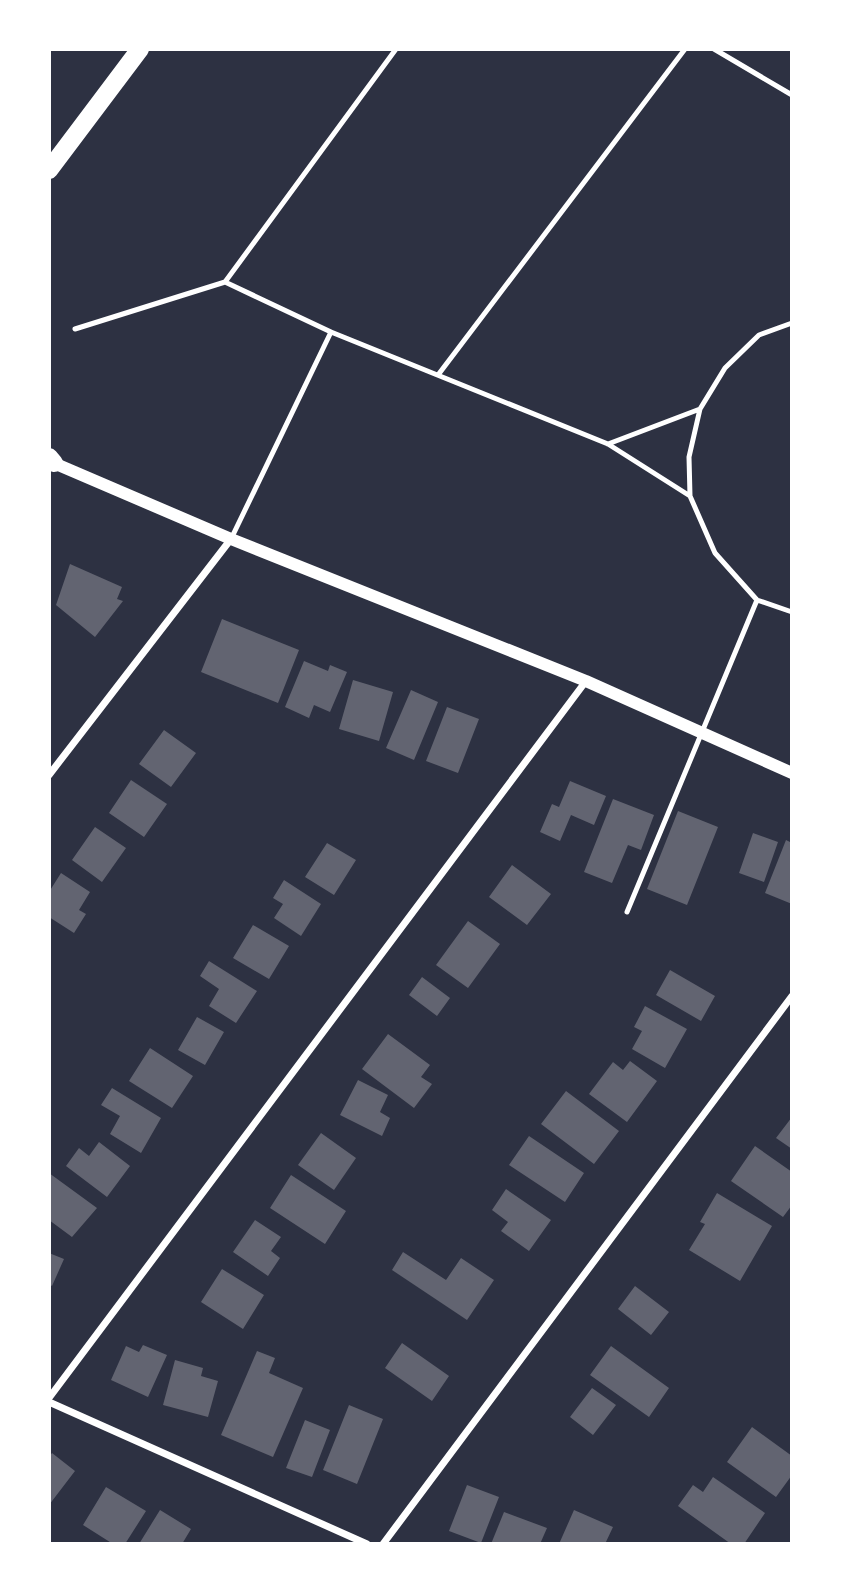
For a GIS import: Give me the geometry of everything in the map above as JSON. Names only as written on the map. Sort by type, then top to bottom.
[{"type":"main road","points":[[49,170],[140,49]]},
{"type":"street","points":[[51,460],[231,539],[586,681],[703,736],[792,773]]},
{"type":"street","points":[[49,775],[231,539]]},
{"type":"street","points":[[367,1544],[49,1400],[586,681]]},
{"type":"street","points":[[383,1544],[792,996]]},
{"type":"lane","points":[[75,329],[225,282],[396,49]]},
{"type":"lane","points":[[438,375],[685,49]]},
{"type":"lane","points":[[714,49],[792,95]]},
{"type":"lane","points":[[225,282],[331,332],[608,444],[690,496]]},
{"type":"lane","points":[[792,323],[759,335],[725,368],[700,410],[689,457],[690,496],[715,553],[757,600],[792,612]]},
{"type":"lane","points":[[231,539],[331,332]]},
{"type":"lane","points":[[608,444],[700,410]]},
{"type":"lane","points":[[627,912],[703,736],[757,600]]},
{"type":"building","points":[[70,564],[122,587],[117,599],[123,601],[95,637],[56,605]]},
{"type":"building","points":[[222,619],[299,650],[278,703],[201,672]]},
{"type":"building","points":[[304,661],[328,671],[330,665],[347,672],[330,712],[314,705],[309,718],[285,707]]},
{"type":"building","points":[[353,680],[393,692],[379,741],[339,729]]},
{"type":"building","points":[[411,690],[438,702],[414,760],[386,748]]},
{"type":"building","points":[[447,707],[479,719],[458,773],[426,761]]},
{"type":"building","points":[[164,730],[196,753],[171,787],[139,764]]},
{"type":"building","points":[[131,780],[167,804],[144,837],[109,813]]},
{"type":"building","points":[[570,781],[606,796],[594,825],[571,815],[560,841],[540,832],[552,804],[559,807]]},
{"type":"building","points":[[613,799],[654,815],[641,850],[628,845],[612,883],[584,872]]},
{"type":"building","points":[[678,811],[718,827],[687,905],[647,889]]},
{"type":"building","points":[[95,827],[126,848],[102,882],[72,860]]},
{"type":"building","points":[[753,833],[778,842],[764,882],[739,873]]},
{"type":"building","points":[[786,840],[792,843],[792,904],[765,893]]},
{"type":"building","points":[[327,843],[356,860],[334,895],[305,877]]},
{"type":"building","points":[[512,865],[551,894],[527,925],[489,897]]},
{"type":"building","points":[[61,873],[90,892],[79,910],[86,914],[74,933],[49,917],[49,892]]},
{"type":"building","points":[[284,880],[321,904],[301,936],[274,918],[283,904],[273,898]]},
{"type":"building","points":[[468,921],[500,944],[468,988],[436,965]]},
{"type":"building","points":[[253,925],[289,946],[269,979],[233,958]]},
{"type":"building","points":[[209,961],[257,991],[236,1023],[209,1006],[219,989],[200,976]]},
{"type":"building","points":[[670,970],[715,996],[701,1021],[656,995]]},
{"type":"building","points":[[422,977],[450,998],[437,1016],[409,995]]},
{"type":"building","points":[[645,1006],[687,1029],[665,1068],[632,1049],[642,1031],[634,1027]]},
{"type":"building","points":[[197,1017],[224,1032],[205,1065],[178,1050]]},
{"type":"building","points":[[388,1034],[430,1065],[421,1077],[432,1084],[414,1108],[362,1069]]},
{"type":"building","points":[[150,1048],[193,1076],[172,1108],[129,1081]]},
{"type":"building","points":[[630,1061],[657,1081],[627,1122],[589,1094],[613,1062],[623,1070]]},
{"type":"building","points":[[358,1080],[388,1095],[380,1112],[390,1118],[382,1136],[340,1115]]},
{"type":"building","points":[[112,1088],[161,1118],[141,1153],[110,1134],[120,1116],[101,1105]]},
{"type":"building","points":[[566,1091],[619,1131],[594,1164],[541,1124]]},
{"type":"building","points":[[792,1117],[792,1149],[776,1138]]},
{"type":"building","points":[[321,1133],[356,1158],[334,1190],[298,1165]]},
{"type":"building","points":[[529,1136],[584,1173],[565,1202],[509,1165]]},
{"type":"building","points":[[99,1142],[130,1166],[107,1197],[66,1166],[79,1148],[89,1156]]},
{"type":"building","points":[[755,1146],[792,1172],[792,1205],[783,1217],[731,1181]]},
{"type":"building","points":[[49,1173],[97,1208],[72,1237],[49,1220]]},
{"type":"building","points":[[291,1175],[346,1211],[325,1244],[270,1208]]},
{"type":"building","points":[[506,1189],[551,1220],[529,1251],[501,1231],[508,1222],[492,1210]]},
{"type":"building","points":[[717,1193],[772,1226],[740,1281],[689,1250],[705,1224],[700,1222]]},
{"type":"building","points":[[255,1220],[281,1237],[271,1251],[280,1258],[268,1276],[233,1252]]},
{"type":"building","points":[[403,1252],[446,1280],[461,1258],[494,1280],[467,1320],[392,1270]]},
{"type":"building","points":[[49,1253],[64,1259],[52,1286],[49,1284]]},
{"type":"building","points":[[222,1269],[264,1295],[243,1329],[201,1302]]},
{"type":"building","points":[[635,1286],[669,1312],[651,1335],[618,1309]]},
{"type":"building","points":[[402,1343],[449,1376],[432,1401],[385,1368]]},
{"type":"building","points":[[143,1345],[167,1355],[148,1397],[111,1380],[126,1346],[139,1352]]},
{"type":"building","points":[[611,1346],[669,1388],[649,1417],[590,1375]]},
{"type":"building","points":[[257,1351],[275,1358],[269,1373],[303,1388],[273,1457],[221,1435]]},
{"type":"building","points":[[175,1360],[203,1368],[201,1376],[218,1381],[208,1417],[163,1405]]},
{"type":"building","points":[[592,1388],[616,1405],[593,1435],[570,1417]]},
{"type":"building","points":[[349,1405],[383,1419],[357,1484],[323,1470]]},
{"type":"building","points":[[305,1420],[330,1430],[312,1477],[286,1468]]},
{"type":"building","points":[[752,1427],[792,1456],[792,1475],[776,1497],[727,1462]]},
{"type":"building","points":[[52,1453],[75,1471],[49,1505],[49,1457]]},
{"type":"building","points":[[713,1477],[765,1513],[744,1544],[731,1544],[678,1506],[693,1485],[703,1492]]},
{"type":"building","points":[[467,1485],[499,1497],[481,1543],[449,1531]]},
{"type":"building","points":[[106,1487],[146,1511],[125,1544],[113,1544],[83,1525]]},
{"type":"building","points":[[160,1510],[191,1529],[182,1544],[139,1544]]},
{"type":"building","points":[[574,1510],[613,1527],[605,1544],[559,1544]]},
{"type":"building","points":[[504,1512],[547,1528],[540,1544],[491,1544]]}]
